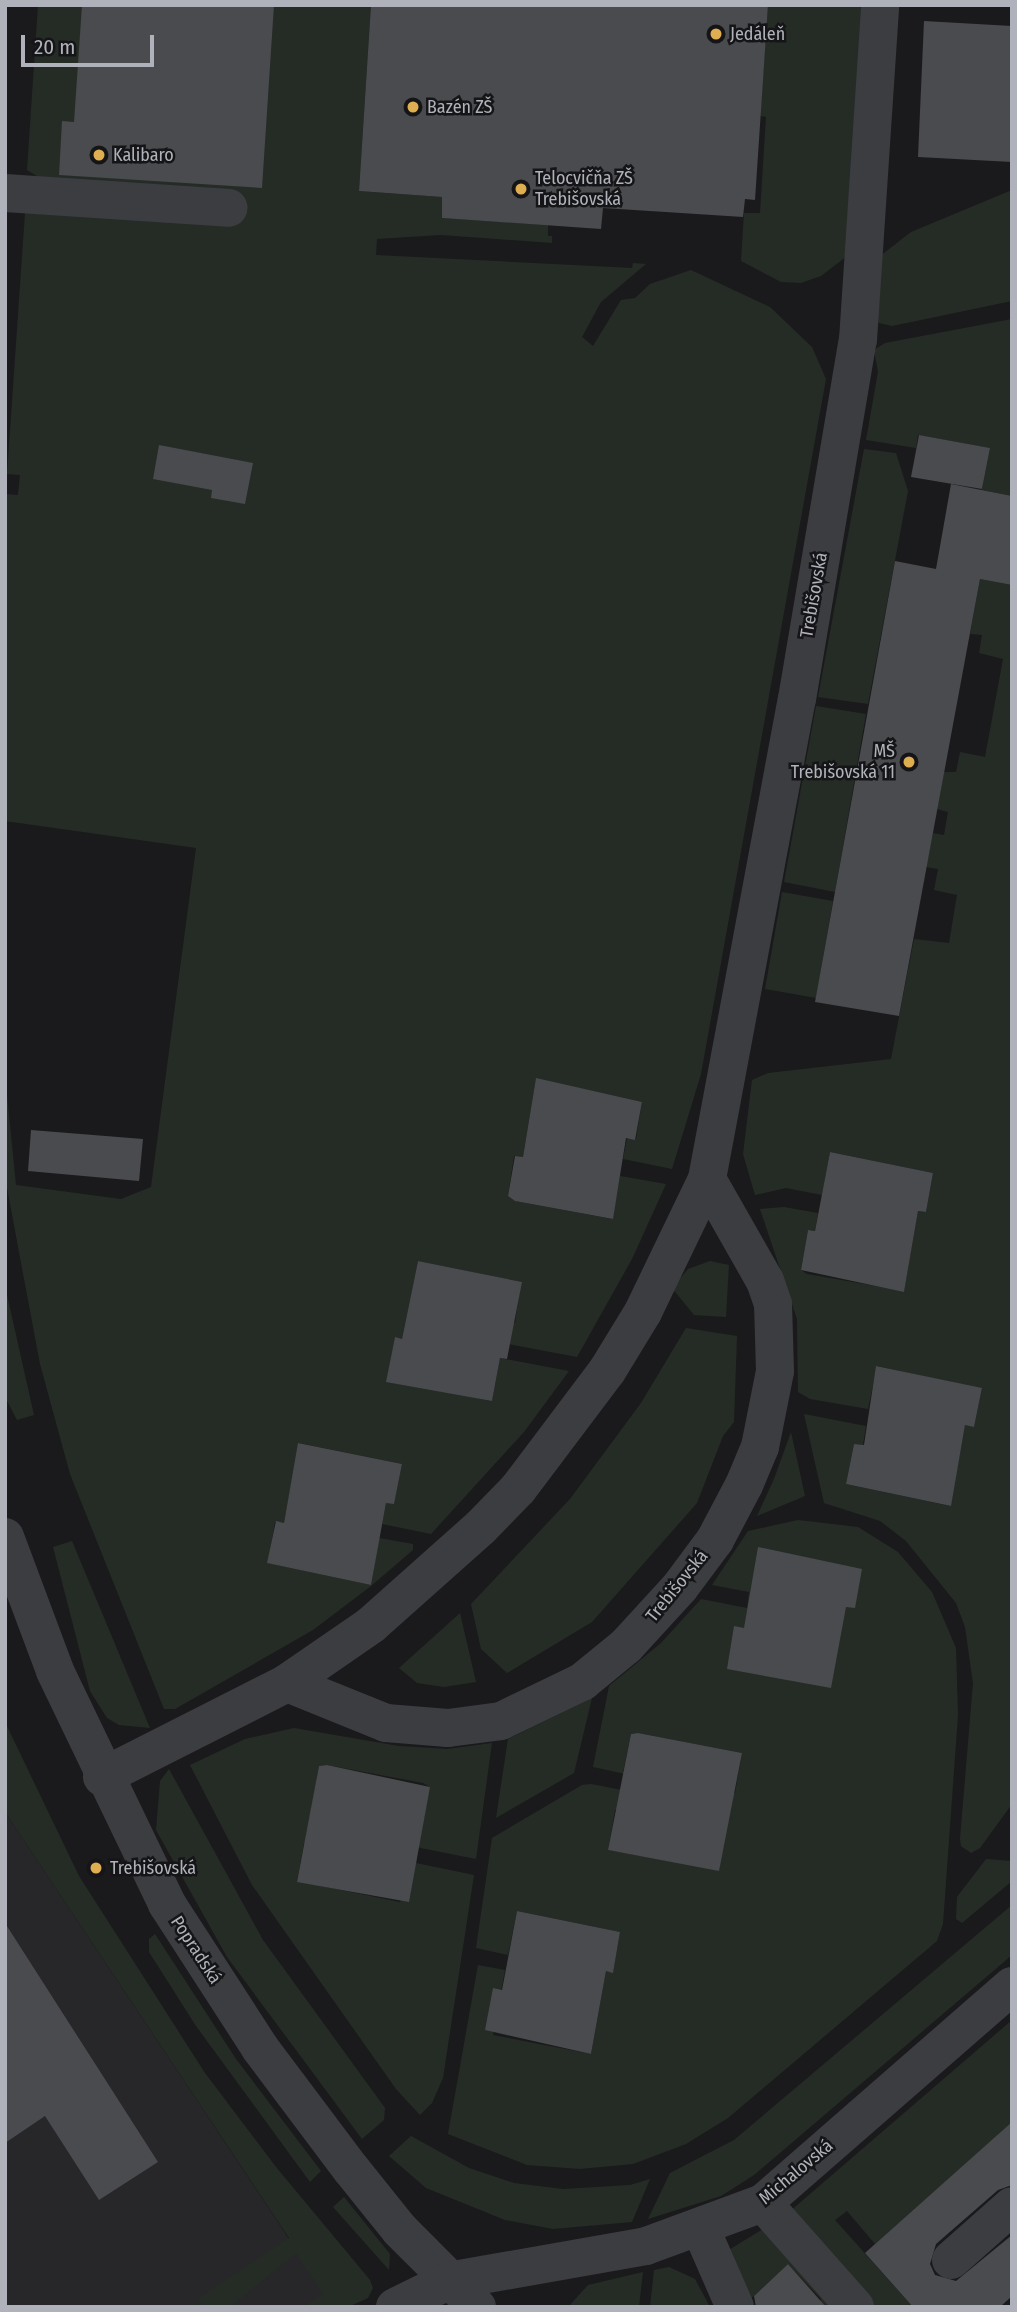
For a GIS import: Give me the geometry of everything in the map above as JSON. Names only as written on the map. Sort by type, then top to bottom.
[{"type":"street","name":"Trebišovská","points":[[102,1777],[287,1683],[372,1625],[518,1489],[615,1359],[643,1312],[707,1179],[797,699],[858,340],[880,5]]},
{"type":"street","points":[[5,193],[228,208]]},
{"type":"street","name":"Trebišovská","points":[[287,1683],[386,1723],[448,1728],[501,1721],[582,1682],[626,1646],[680,1587],[715,1540],[744,1485],[760,1447],[775,1371],[773,1304],[765,1281],[707,1179]]},
{"type":"street","name":"Popradská","points":[[5,1537],[55,1671],[102,1777],[167,1904],[260,2048],[351,2169],[448,2281],[477,2307]]},
{"type":"street","name":"Michalovská","points":[[395,2307],[448,2281],[646,2246],[763,2203],[1012,1986]]},
{"type":"street","points":[[763,2203],[855,2307]]},
{"type":"street","points":[[951,2260],[1012,2206]]},
{"type":"street","points":[[700,2228],[735,2307]]},
{"type":"shaded area","points":[[38,5],[371,5],[359,191],[442,197],[442,218],[548,225],[548,236],[552,236],[552,243],[441,235],[377,239],[376,255],[632,268],[633,263],[646,264],[601,302],[582,337],[593,346],[621,300],[635,298],[650,284],[691,270],[770,307],[812,347],[826,379],[701,1074],[672,1169],[623,1159],[627,1138],[636,1139],[642,1102],[536,1079],[523,1157],[514,1156],[508,1196],[515,1201],[612,1219],[620,1176],[666,1184],[632,1259],[577,1357],[503,1343],[506,1322],[515,1323],[521,1282],[418,1261],[402,1339],[395,1338],[387,1379],[492,1401],[500,1358],[569,1371],[524,1432],[431,1534],[382,1524],[386,1503],[394,1503],[402,1464],[299,1443],[284,1523],[275,1522],[268,1563],[371,1585],[379,1538],[413,1544],[413,1550],[371,1586],[313,1630],[175,1709],[164,1709],[70,1474],[40,1364],[5,1177],[5,1075],[16,1185],[121,1199],[151,1187],[196,848],[5,821],[5,499],[6,494],[18,495],[20,475],[7,474],[25,213],[40,178],[27,170]]},
{"type":"shaded area","points":[[768,5],[865,5],[851,253],[821,276],[801,283],[781,282],[741,261],[744,213],[760,213],[766,117],[760,116]]},
{"type":"shaded area","points":[[1012,190],[1012,301],[892,326],[879,323],[875,317],[880,256],[911,232]]},
{"type":"shaded area","points":[[1012,319],[1012,496],[982,490],[990,448],[918,435],[916,448],[866,440],[878,372],[874,350],[885,343]]},
{"type":"shaded area","points":[[864,449],[896,453],[908,491],[868,704],[818,697]]},
{"type":"shaded area","points":[[980,579],[1012,585],[1012,1804],[980,1848],[971,1853],[961,1846],[960,1839],[973,1683],[965,1627],[956,1603],[906,1541],[880,1521],[824,1503],[804,1414],[866,1426],[863,1445],[854,1444],[846,1484],[950,1506],[965,1425],[974,1426],[982,1389],[877,1366],[868,1409],[810,1399],[798,1392],[797,1319],[760,1209],[784,1207],[818,1213],[815,1231],[808,1230],[801,1270],[807,1274],[904,1291],[918,1211],[926,1212],[933,1173],[830,1152],[822,1195],[786,1188],[755,1195],[743,1154],[752,1080],[768,1073],[891,1059],[914,939],[949,943],[957,895],[934,890],[938,869],[926,867],[933,833],[944,835],[948,812],[937,809],[944,772],[956,772],[960,752],[985,757],[1003,659],[979,653],[982,635],[970,634]]},
{"type":"shaded area","points":[[816,706],[866,714],[835,892],[784,882]]},
{"type":"shaded area","points":[[782,892],[833,901],[816,998],[765,989]]},
{"type":"shaded area","points":[[710,1261],[729,1265],[726,1317],[694,1315],[672,1288],[688,1269]]},
{"type":"shaded area","points":[[5,1286],[34,1415],[17,1420],[5,1397]]},
{"type":"shaded area","points":[[686,1328],[737,1336],[734,1422],[723,1436],[697,1503],[592,1622],[507,1673],[481,1649],[471,1604],[570,1499],[641,1403]]},
{"type":"shaded area","points":[[791,1432],[805,1496],[757,1516],[774,1479]]},
{"type":"shaded area","points":[[798,1520],[858,1527],[898,1552],[932,1592],[956,1648],[958,1715],[943,1924],[937,1941],[728,2118],[686,2144],[633,2164],[580,2169],[527,2165],[448,2134],[478,1965],[505,1970],[493,2035],[591,2054],[606,1971],[613,1972],[620,1932],[517,1911],[508,1955],[476,1948],[492,1838],[582,1785],[591,1784],[627,1791],[624,1811],[615,1810],[608,1850],[719,1870],[727,1792],[735,1793],[742,1753],[638,1733],[631,1734],[623,1772],[630,1775],[593,1767],[609,1686],[661,1643],[701,1599],[747,1608],[749,1592],[712,1585],[748,1531]]},
{"type":"shaded area","points":[[72,1541],[150,1728],[119,1725],[107,1718],[90,1691],[53,1547]]},
{"type":"shaded area","points":[[460,1613],[476,1682],[444,1687],[417,1683],[399,1668]]},
{"type":"shaded area","points":[[592,1698],[574,1773],[496,1818],[508,1739]]},
{"type":"shaded area","points":[[5,1722],[79,1876],[205,2073],[276,2167],[370,2280],[373,2288],[368,2298],[348,2307],[304,2307],[323,2294],[296,2253],[230,2307],[203,2307],[198,2299],[289,2238],[5,1812]]},
{"type":"shaded area","points":[[294,1728],[399,1746],[447,1749],[492,1743],[476,1859],[411,1846],[430,1787],[423,1783],[327,1765],[319,1766],[312,1806],[312,1844],[304,1843],[297,1881],[400,1902],[416,1863],[474,1875],[443,2078],[432,2103],[420,2115],[396,2089],[252,1885],[190,1765],[245,1739]]},
{"type":"shaded area","points":[[169,1769],[263,1940],[385,2108],[384,2120],[362,2139],[227,1957],[156,1830],[160,1781]]},
{"type":"shaded area","points":[[5,1812],[278,2222],[332,2307],[5,2307]]},
{"type":"shaded area","points":[[986,1859],[1012,1861],[1012,1881],[962,1923],[956,1919],[957,1897]]},
{"type":"shaded area","points":[[1012,1905],[1012,1955],[754,2175],[721,2196],[648,2219],[670,2173],[734,2140]]},
{"type":"shaded area","points":[[155,1934],[236,2059],[321,2171],[310,2182],[196,2026],[149,1952],[149,1939]]},
{"type":"shaded area","points":[[1012,2020],[1012,2123],[875,2244],[847,2211],[835,2220],[913,2307],[871,2307],[788,2213]]},
{"type":"shaded area","points":[[411,2136],[469,2168],[514,2183],[563,2189],[630,2185],[650,2179],[632,2222],[553,2229],[505,2220],[426,2188],[389,2156]]},
{"type":"shaded area","points":[[344,2197],[390,2254],[389,2270],[333,2207]]},
{"type":"shaded area","points":[[763,2229],[846,2307],[818,2307],[821,2299],[788,2264],[746,2303],[727,2251]]},
{"type":"shaded area","points":[[669,2267],[695,2279],[710,2307],[650,2307],[654,2270]]},
{"type":"shaded area","points":[[643,2272],[639,2307],[568,2307],[588,2285]]},
{"type":"building","points":[[82,5],[274,5],[262,188],[59,175],[62,121],[74,122]]},
{"type":"building","points":[[371,5],[768,5],[755,200],[745,199],[743,217],[603,208],[601,229],[442,218],[442,197],[359,191]]},
{"type":"building","points":[[924,21],[1012,26],[1012,162],[918,157]]},
{"type":"building","points":[[919,435],[990,448],[982,489],[911,477]]},
{"type":"building","points":[[159,445],[253,463],[245,504],[211,498],[212,490],[153,479]]},
{"type":"building","points":[[951,484],[1012,496],[1012,585],[980,579],[899,1016],[815,1002],[895,561],[936,569]]},
{"type":"building","points":[[536,1078],[642,1102],[635,1140],[626,1138],[613,1219],[515,1201],[508,1196],[515,1156],[523,1157]]},
{"type":"building","points":[[31,1130],[143,1139],[139,1181],[28,1171]]},
{"type":"building","points":[[830,1152],[933,1173],[926,1212],[918,1211],[904,1292],[801,1270],[808,1230],[815,1231]]},
{"type":"building","points":[[418,1261],[522,1282],[507,1359],[500,1358],[492,1401],[386,1382],[395,1337],[402,1339]]},
{"type":"building","points":[[876,1366],[982,1388],[974,1427],[965,1425],[951,1506],[846,1484],[854,1444],[864,1445]]},
{"type":"building","points":[[298,1443],[402,1464],[394,1504],[386,1503],[371,1585],[267,1563],[276,1521],[284,1523]]},
{"type":"building","points":[[758,1547],[862,1569],[855,1608],[846,1607],[831,1688],[727,1669],[734,1626],[744,1628]]},
{"type":"building","points":[[638,1733],[742,1753],[719,1871],[608,1850],[631,1734]]},
{"type":"building","points":[[327,1765],[430,1787],[409,1902],[297,1882],[319,1766]]},
{"type":"building","points":[[517,1911],[620,1932],[613,1973],[606,1971],[591,2054],[485,2030],[493,1988],[502,1990]]},
{"type":"building","points":[[5,1923],[158,2162],[99,2200],[45,2116],[5,2143]]},
{"type":"building","points":[[1012,2122],[1012,2185],[998,2190],[936,2244],[930,2264],[935,2275],[956,2281],[1012,2235],[1012,2296],[1000,2307],[913,2307],[865,2253]]},
{"type":"building","points":[[788,2264],[826,2307],[756,2307],[754,2296]]},
{"type":"place","name":"Jedáleň","points":[[716,34]]},
{"type":"place","name":"Bazén ZŠ","points":[[413,107]]},
{"type":"place","name":"Kalibaro","points":[[99,155]]},
{"type":"place","name":"Telocvičňa ZŠ Trebišovská","points":[[521,189]]},
{"type":"place","name":"MŠ Trebišovská 11","points":[[909,762]]},
{"type":"place","name":"Trebišovská","points":[[96,1868]]}]
